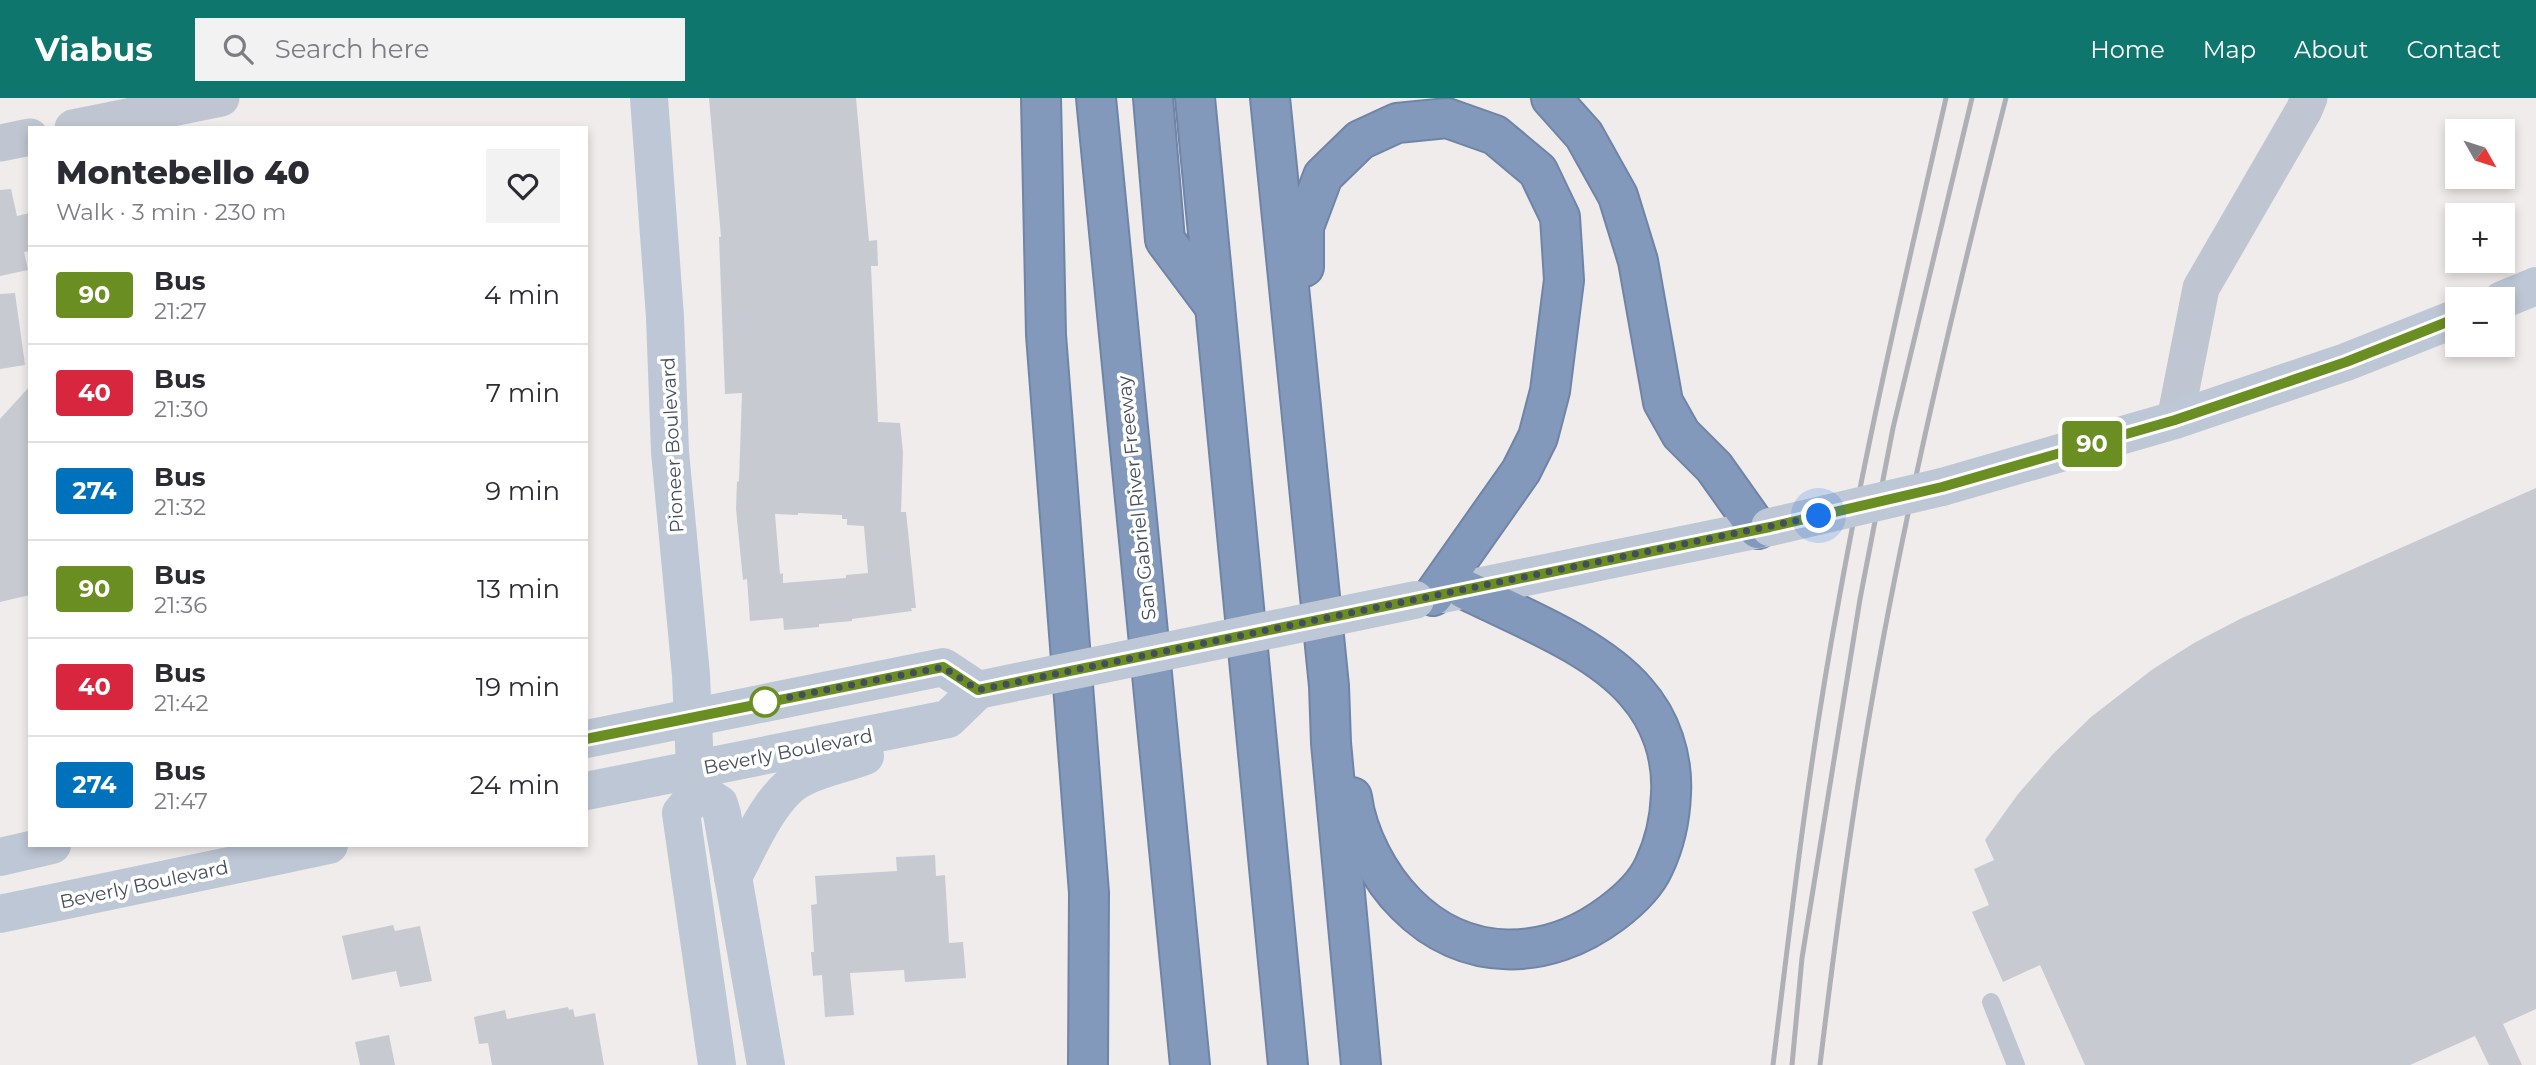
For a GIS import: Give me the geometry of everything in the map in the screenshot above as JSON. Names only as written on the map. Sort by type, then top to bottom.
[{"type":"highway","points":[[1041,98],[1046,335],[1088,894],[1088,1065]]},
{"type":"highway","name":"San Gabriel River Freeway","points":[[1096,98],[1190,1065]]},
{"type":"highway","points":[[1116,293],[1147,246],[1131,98]]},
{"type":"highway","points":[[1153,98],[1165,240],[1215,307]]},
{"type":"highway","points":[[1195,98],[1288,1065]]},
{"type":"highway","points":[[1270,98],[1329,686],[1331,743],[1361,1065]]},
{"type":"highway","points":[[1551,98],[1584,135],[1618,196],[1638,261],[1663,402],[1681,434],[1714,467],[1764,528]]},
{"type":"highway","points":[[1302,424],[1304,227],[1323,176],[1360,140],[1396,123],[1447,118],[1495,135],[1538,171],[1560,217],[1564,280],[1550,391],[1538,437],[1521,471],[1437,595],[1573,643],[1608,665],[1636,692],[1658,724],[1672,770],[1670,820],[1653,868],[1627,902],[1596,925],[1560,943],[1518,951],[1464,943],[1420,918],[1390,888],[1369,850],[1354,811],[1346,740],[1329,686]]},
{"type":"main road","name":"Pioneer Boulevard","points":[[649,98],[665,317],[670,452],[697,780]]},
{"type":"main road","points":[[2515,295],[2536,286]]},
{"type":"main road","points":[[588,739],[943,667],[978,690],[1764,528],[1942,487],[2175,420],[2346,362],[2445,323]]},
{"type":"main road","name":"Beverly Boulevard","points":[[588,791],[697,780],[948,719],[978,690]]},
{"type":"main road","points":[[733,877],[769,811],[784,791],[801,778],[864,757],[911,727]]},
{"type":"main road","points":[[717,1065],[681,813],[697,780],[719,804],[766,1065]]},
{"type":"main road","points":[[0,857],[43,847]]},
{"type":"main road","name":"Beverly Boulevard","points":[[0,914],[212,857],[310,847]]},
{"type":"street","points":[[83,126],[221,98]]},
{"type":"street","points":[[2175,420],[2201,288],[2309,98]]},
{"type":"street","points":[[0,143],[28,136]]},
{"type":"lane","points":[[1990,1002],[2016,1065]]},
{"type":"building","points":[[709,98],[856,98],[869,241],[877,240],[878,266],[871,266],[878,422],[900,423],[903,452],[901,512],[906,512],[916,608],[911,608],[912,611],[819,624],[819,627],[784,630],[783,618],[750,621],[747,579],[743,580],[736,509],[742,393],[725,394],[721,237]],"holes":[[[775,514],[842,515],[842,519],[847,519],[847,525],[864,526],[868,573],[846,575],[846,578],[783,583]]]},
{"type":"building","points":[[11,189],[17,216],[28,213],[28,251],[24,252],[28,270],[0,276],[0,190]]},
{"type":"building","points":[[15,293],[25,365],[0,369],[0,294]]},
{"type":"building","points":[[28,388],[28,595],[0,602],[0,419]]},
{"type":"building","points":[[2536,488],[2536,1009],[2503,1024],[2522,1065],[2489,1065],[2475,1036],[2410,1065],[2085,1065],[2040,965],[2003,982],[1972,912],[1989,905],[1974,869],[1994,860],[1985,840],[2018,794],[2053,754],[2091,717],[2153,669],[2194,643],[2240,619]]},
{"type":"building","points":[[935,855],[936,876],[945,875],[949,943],[963,942],[966,978],[905,982],[904,970],[850,973],[854,1015],[825,1017],[822,975],[813,976],[811,952],[814,952],[811,905],[817,904],[815,876],[897,871],[896,857]]},
{"type":"building","points":[[393,925],[395,931],[420,926],[432,981],[400,987],[396,971],[352,980],[342,936]]},
{"type":"building","points":[[568,1007],[569,1010],[573,1009],[575,1017],[595,1013],[604,1065],[492,1065],[488,1043],[479,1044],[474,1017],[505,1010],[507,1019]]},
{"type":"building","points":[[389,1035],[395,1065],[360,1065],[355,1042]]},
{"type":"railway","points":[[1773,1065],[1810,773],[1839,599],[1876,411],[1946,98]]},
{"type":"railway","points":[[1792,1065],[1802,958],[1860,599],[1893,428],[1972,98]]},
{"type":"railway","points":[[1820,1065],[1855,803],[1891,598],[1945,347],[2006,98]]},
{"type":"bus line","name":"90","points":[[588,739],[943,667],[978,690],[1770,527],[1942,487],[2175,420],[2346,362],[2445,323]]},
{"type":"route","points":[[765,702],[943,667],[978,690],[1819,516]]}]
